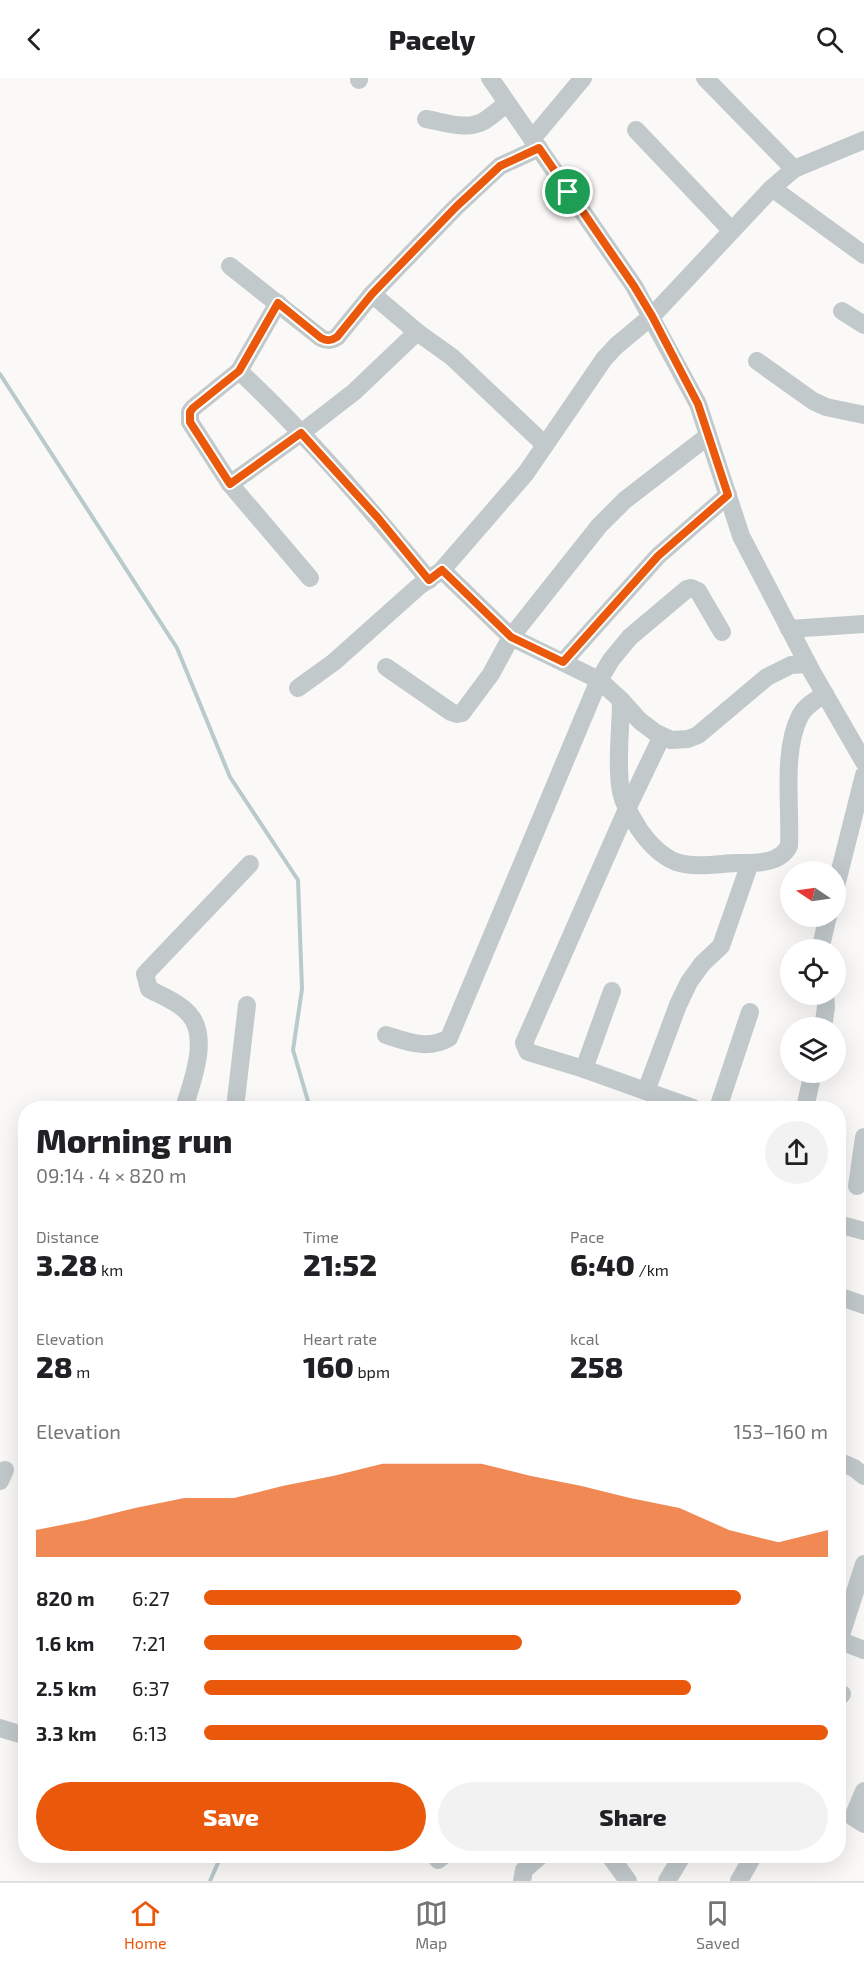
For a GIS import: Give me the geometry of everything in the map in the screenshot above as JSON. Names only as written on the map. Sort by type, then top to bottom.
[{"type":"street","points":[[491,78],[634,286],[652,316],[698,404],[741,536],[807,664],[864,762]]},
{"type":"street","points":[[230,266],[326,341],[337,337],[372,294],[456,207],[500,166],[535,143],[584,78]]},
{"type":"street","points":[[705,78],[794,169]]},
{"type":"street","points":[[426,119],[460,126],[469,125],[482,122],[507,103]]},
{"type":"street","points":[[636,130],[731,230]]},
{"type":"street","points":[[298,688],[350,649],[435,575],[525,473],[616,346],[652,316],[771,188],[794,169],[864,140]]},
{"type":"street","points":[[771,188],[864,255]]},
{"type":"street","points":[[372,294],[417,332],[452,357],[546,445]]},
{"type":"street","points":[[278,303],[239,371],[193,408],[189,416],[190,422],[230,484],[310,578]]},
{"type":"street","points":[[842,311],[864,325]]},
{"type":"street","points":[[230,484],[354,392],[417,332]]},
{"type":"street","points":[[757,362],[813,401],[826,407],[864,415]]},
{"type":"street","points":[[239,371],[268,398],[378,518],[435,575],[511,637],[599,681],[640,721],[656,733],[671,740],[688,739],[698,735],[767,677],[791,665],[807,664]]},
{"type":"street","points":[[386,667],[451,712],[462,713],[491,674],[511,637],[609,514],[708,436]]},
{"type":"street","points":[[563,662],[658,556],[728,495]]},
{"type":"street","points":[[386,1035],[413,1044],[427,1045],[438,1044],[449,1038],[599,681],[611,660],[630,637],[687,589],[698,591],[722,632]]},
{"type":"street","points":[[789,629],[864,624]]},
{"type":"street","points":[[621,700],[619,779],[627,809],[648,843],[674,861],[690,865],[750,863],[776,859],[784,854],[789,846],[789,773],[794,732],[800,714],[825,694]]},
{"type":"street","points":[[662,736],[524,1040],[528,1052],[674,1101]]},
{"type":"street","points":[[842,861],[864,775]]},
{"type":"street","points":[[646,1091],[689,982],[702,964],[721,946],[750,863]]},
{"type":"street","points":[[186,1101],[200,1044],[197,1028],[189,1014],[149,989],[145,974],[250,864]]},
{"type":"street","points":[[584,1069],[612,991]]},
{"type":"street","points":[[237,1101],[247,1005]]},
{"type":"street","points":[[720,1101],[750,1012]]},
{"type":"street","points":[[807,1101],[811,1083]]},
{"type":"street","points":[[857,1186],[864,1137]]},
{"type":"street","points":[[846,1226],[864,1231]]},
{"type":"street","points":[[846,1299],[864,1305]]},
{"type":"street","points":[[846,1464],[864,1476]]},
{"type":"street","points":[[846,1619],[864,1564]]},
{"type":"street","points":[[846,1644],[864,1650]]},
{"type":"street","points":[[0,1728],[18,1734]]},
{"type":"street","points":[[864,1791],[853,1817],[864,1824]]},
{"type":"street","points":[[522,1881],[524,1870],[532,1863]]},
{"type":"street","points":[[615,1863],[628,1881]]},
{"type":"street","points":[[667,1881],[678,1863]]},
{"type":"street","points":[[739,1881],[749,1863]]},
{"type":"waterway","points":[[0,374],[177,648],[230,777],[298,880],[302,989],[293,1050],[308,1101]]},
{"type":"waterway","points":[[210,1881],[218,1863]]},
{"type":"route","points":[[539,148],[568,192],[634,286],[652,316],[698,404],[728,495],[658,556],[563,662],[511,637],[442,570],[429,580],[378,518],[301,433],[230,484],[190,422],[189,416],[193,408],[239,371],[278,303],[326,341],[337,337],[372,294],[456,207],[500,166],[539,148]]}]
